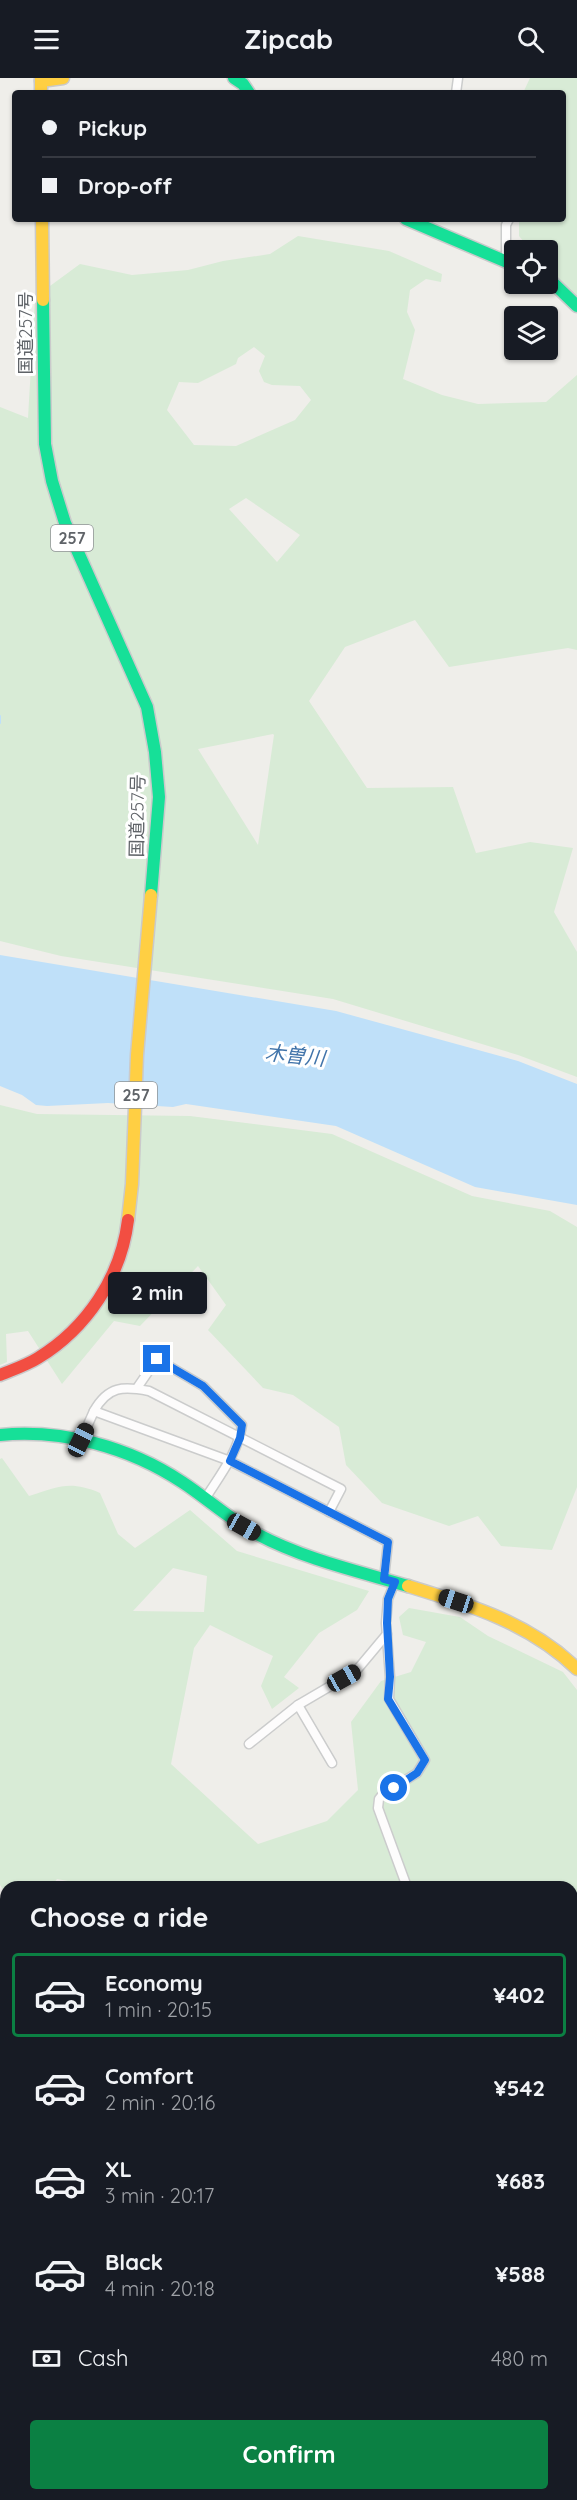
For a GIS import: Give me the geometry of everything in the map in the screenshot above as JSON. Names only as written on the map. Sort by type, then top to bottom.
[{"type":"main road","points":[[41,84],[63,78]]},
{"type":"main road","name":"国道257号","points":[[0,1376],[37,1359],[74,1331],[102,1295],[119,1262],[126,1242],[132,1184],[137,1055],[159,797],[155,752],[147,707],[65,523],[52,482],[45,444],[42,222]]},
{"type":"main road","points":[[413,222],[504,260]]},
{"type":"main road","points":[[558,288],[577,306]]},
{"type":"main road","points":[[0,1435],[39,1433],[81,1440],[151,1466],[182,1483],[244,1527],[267,1540],[487,1611],[519,1625],[549,1643],[577,1669]]},
{"type":"street","points":[[507,240],[508,222]]},
{"type":"street","points":[[137,1388],[157,1359],[203,1386],[242,1425],[240,1438],[230,1461],[205,1499]]},
{"type":"street","points":[[81,1440],[101,1399],[118,1388],[148,1390],[341,1489],[329,1512]]},
{"type":"street","points":[[94,1411],[230,1461],[388,1542],[387,1634],[390,1677],[388,1699],[425,1760],[417,1773],[383,1794],[378,1808],[405,1881]]},
{"type":"street","points":[[249,1744],[298,1705],[356,1671],[387,1634]]},
{"type":"street","points":[[298,1705],[332,1763]]},
{"type":"green space","points":[[530,78],[577,78],[577,296],[558,278],[558,240],[522,240],[519,236],[519,222],[566,222],[566,90],[524,90]]},
{"type":"green space","points":[[298,236],[389,251],[442,274],[441,282],[426,279],[410,290],[407,312],[415,330],[403,379],[442,395],[478,404],[546,402],[577,375],[577,650],[568,648],[449,667],[415,620],[345,647],[309,701],[367,788],[453,787],[476,853],[530,842],[573,848],[554,912],[577,952],[577,1077],[518,1055],[333,999],[61,956],[0,941],[0,407],[28,418],[35,297],[80,264],[132,275],[188,270],[223,261],[270,254]],"holes":[[[254,347],[265,356],[259,371],[264,382],[272,385],[300,386],[311,400],[295,420],[236,446],[194,445],[167,410],[179,382],[198,383],[236,364],[238,358]],[[246,498],[300,535],[277,562],[229,509]],[[274,735],[258,845],[198,749]]]},
{"type":"green space","points":[[0,1105],[37,1114],[190,1116],[332,1134],[472,1196],[550,1211],[577,1227],[577,1487],[552,1550],[501,1546],[478,1516],[449,1526],[382,1503],[346,1465],[339,1427],[293,1395],[263,1388],[208,1330],[226,1305],[198,1266],[140,1326],[114,1321],[62,1384],[28,1331],[6,1334],[7,1362],[0,1365]]},
{"type":"green space","points":[[2,1458],[29,1496],[64,1486],[80,1487],[100,1493],[118,1534],[135,1548],[190,1510],[237,1551],[369,1591],[357,1610],[319,1633],[284,1677],[299,1688],[272,1709],[261,1686],[273,1656],[210,1625],[194,1648],[171,1764],[258,1844],[327,1821],[358,1790],[351,1722],[381,1681],[411,1672],[426,1642],[403,1635],[399,1617],[409,1608],[460,1617],[488,1636],[563,1672],[577,1690],[577,1881],[68,1881],[57,1879],[56,1881],[0,1881],[0,1459]],"holes":[[[173,1568],[207,1576],[204,1612],[133,1611]]]},
{"type":"water","name":"木曽川","points":[[0,955],[336,1011],[518,1061],[577,1084],[577,1205],[475,1187],[336,1126],[186,1104],[173,1107],[108,1103],[36,1105],[22,1095],[0,1086]]},
{"type":"waterway","points":[[0,716],[0,723]]},
{"type":"traffic: fast","points":[[234,78],[247,90]]},
{"type":"traffic: fast","points":[[413,222],[504,261]]},
{"type":"traffic: fast","points":[[558,288],[577,306]]},
{"type":"traffic: fast","points":[[43,300],[45,444],[52,481],[65,523],[147,707],[155,752],[159,797],[151,895]]},
{"type":"traffic: fast","points":[[0,1435],[48,1435],[95,1443],[118,1450],[162,1470],[238,1522],[275,1543],[331,1564],[408,1586]]},
{"type":"traffic: slow","points":[[41,78],[41,90]]},
{"type":"traffic: slow","points":[[41,81],[63,78]]},
{"type":"traffic: slow","points":[[42,222],[43,300]]},
{"type":"traffic: slow","points":[[128,1220],[132,1184],[137,1055],[151,895]]},
{"type":"traffic: slow","points":[[408,1586],[498,1617],[539,1639],[577,1669]]},
{"type":"traffic: jam","points":[[0,1375],[38,1358],[56,1346],[86,1316],[99,1299],[118,1261],[128,1220]]},
{"type":"route","points":[[157,1359],[203,1386],[242,1425],[240,1438],[230,1461],[388,1542],[384,1579],[395,1582],[388,1599],[390,1677],[388,1699],[425,1760],[417,1773],[394,1788]]}]
